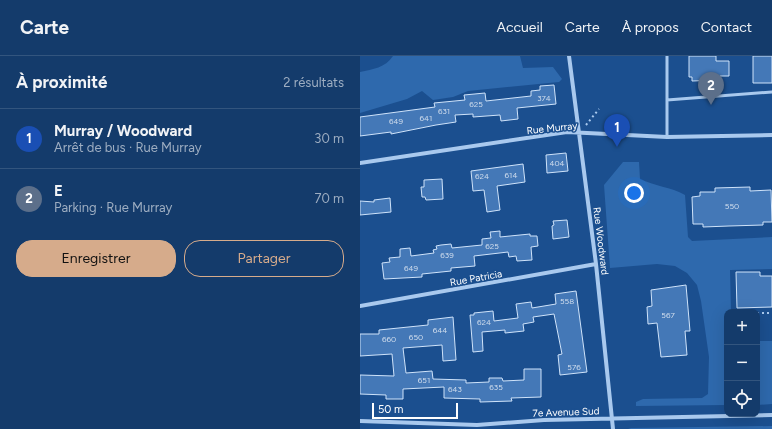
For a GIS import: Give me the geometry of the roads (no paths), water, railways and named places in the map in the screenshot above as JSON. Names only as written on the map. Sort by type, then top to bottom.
[{"type":"street","name":"Rue Woodward","points":[[569,56],[596,264],[613,429]]},
{"type":"street","name":"Rue Murray","points":[[360,163],[556,134],[579,132],[667,137],[772,135]]},
{"type":"street","name":"Rue Patricia","points":[[360,306],[596,264]]},
{"type":"street","name":"7e Avenue Sud","points":[[360,421],[477,424],[544,420],[772,415]]},
{"type":"lane","points":[[666,56],[667,137]]},
{"type":"lane","points":[[667,100],[772,92]]},
{"type":"place","name":"E","points":[[711,105]]},
{"type":"place","name":"Murray / Woodward","points":[[617,147]]}]
